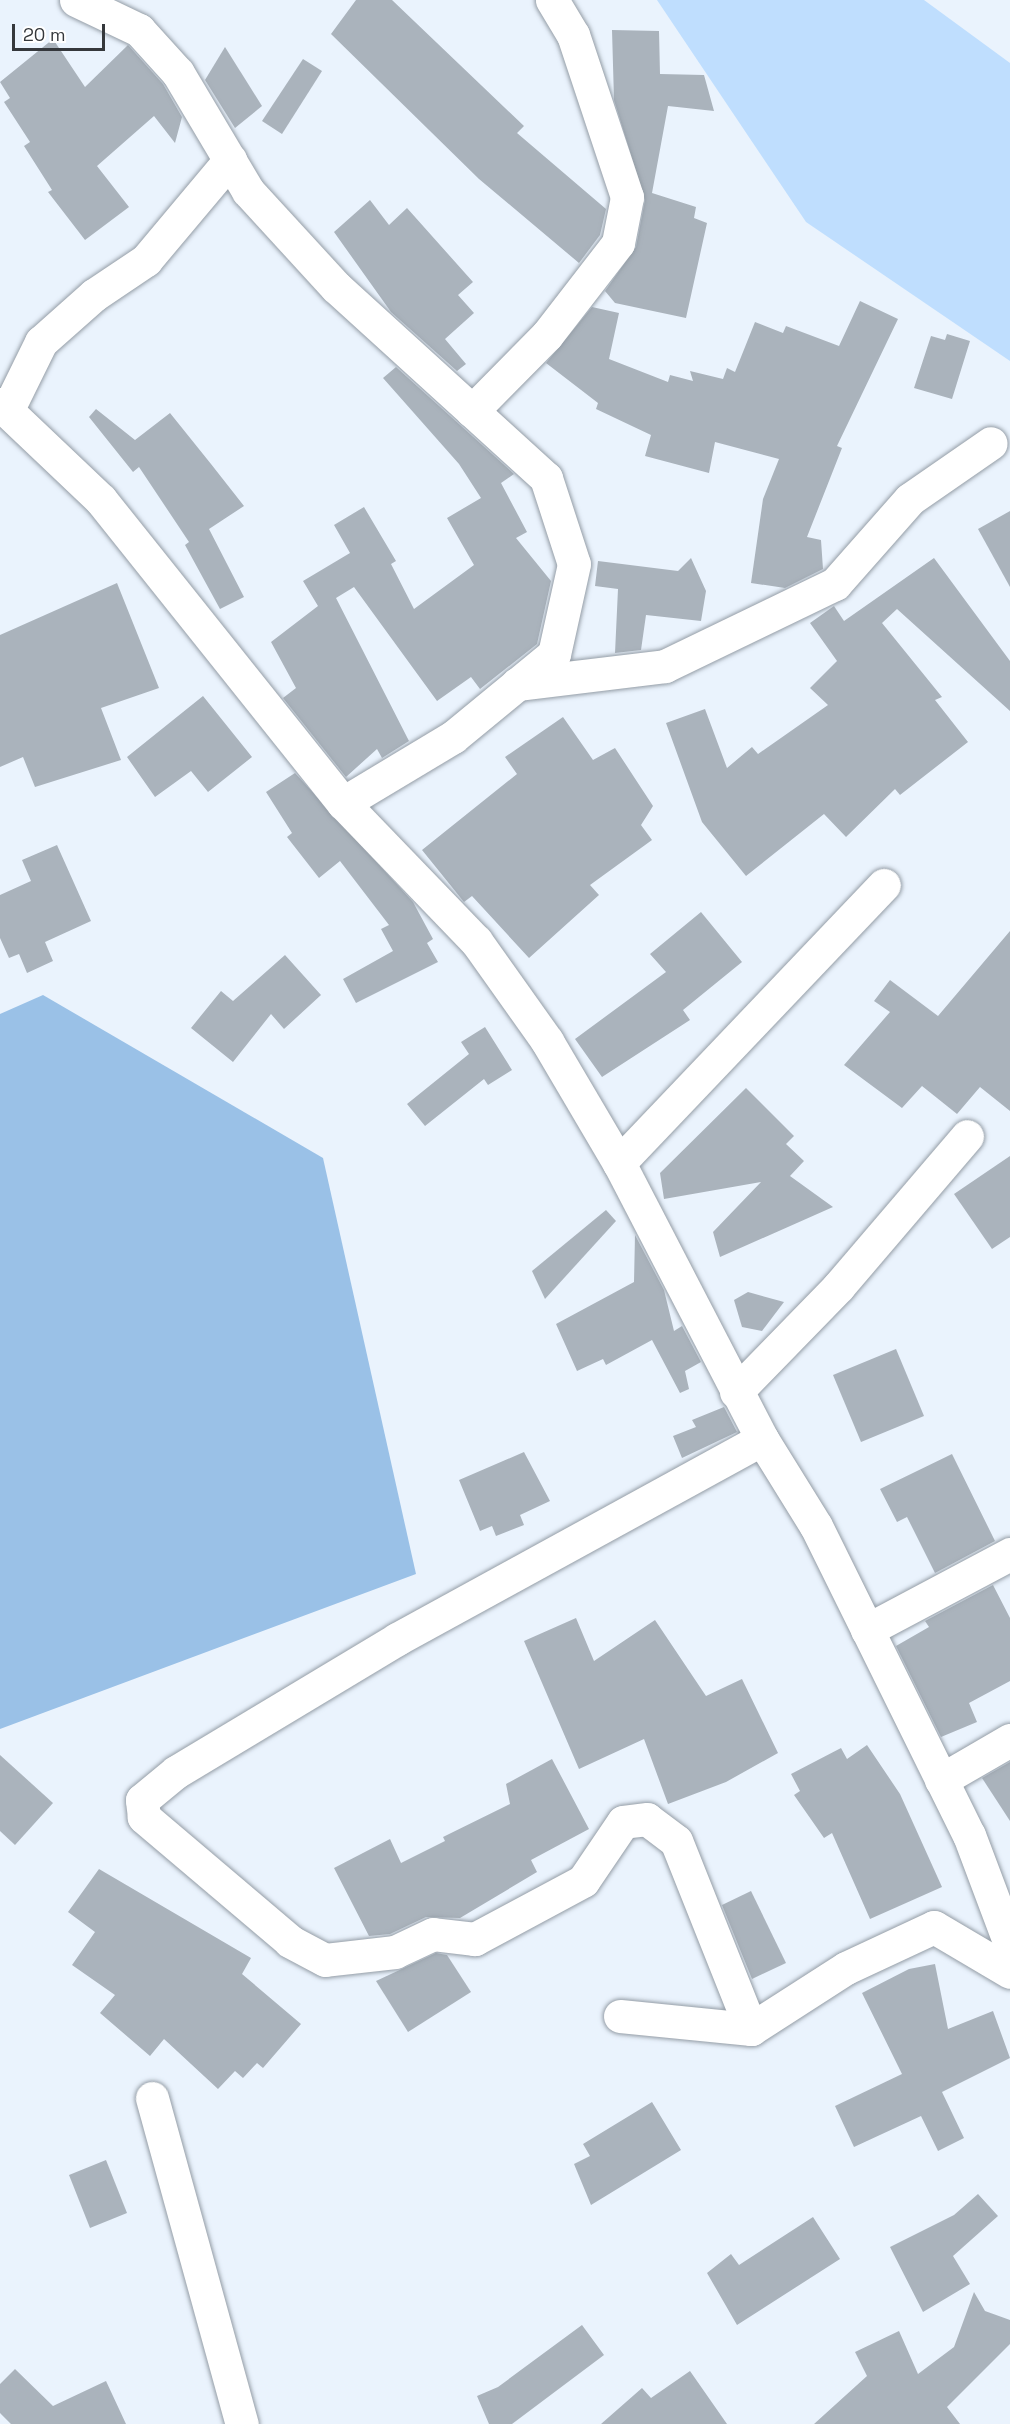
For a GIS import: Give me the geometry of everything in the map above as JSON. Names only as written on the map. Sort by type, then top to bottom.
[{"type":"street","points":[[76,0],[140,30],[178,73],[248,191],[336,287],[546,478],[574,564],[554,654],[453,737],[343,803]]},
{"type":"street","points":[[472,411],[547,335],[618,243],[627,197],[573,36],[552,0]]},
{"type":"street","points":[[230,160],[146,260],[94,295],[41,342],[3,408],[101,500],[343,803],[476,941],[547,1041],[619,1163],[762,1439],[816,1526],[969,1835],[1010,1944]]},
{"type":"street","points":[[517,684],[665,666],[835,585],[910,499],[991,443]]},
{"type":"street","points":[[619,1163],[884,885]]},
{"type":"street","points":[[736,1392],[831,1294],[967,1136]]},
{"type":"street","points":[[751,2029],[676,1841],[647,1819],[623,1822],[583,1881],[475,1939],[433,1934],[395,1952],[325,1960],[290,1941],[144,1816],[142,1800],[176,1772],[397,1639],[762,1439]]},
{"type":"street","points":[[867,1630],[1010,1554]]},
{"type":"street","points":[[941,1780],[1010,1740]]},
{"type":"street","points":[[621,2016],[751,2029],[846,1968],[934,1927],[1010,1972]]},
{"type":"street","points":[[152,2098],[242,2424]]},
{"type":"shaded area","points":[[657,0],[924,0],[1010,63],[1010,361],[806,222]]},
{"type":"shaded area","points":[[43,995],[323,1158],[416,1574],[0,1729],[0,1014]]},
{"type":"building","points":[[356,0],[392,0],[524,126],[517,133],[606,209],[600,235],[579,263],[479,179],[331,34]]},
{"type":"building","points":[[612,30],[659,31],[660,74],[704,75],[714,111],[668,106],[652,193],[696,207],[694,218],[707,223],[686,318],[615,303],[605,291],[636,247],[645,200],[614,100]]},
{"type":"building","points":[[53,39],[85,87],[128,45],[163,84],[182,117],[175,143],[154,116],[97,166],[129,207],[85,240],[48,192],[52,190],[24,146],[30,142],[4,102],[10,98],[0,82]]},
{"type":"building","points":[[225,47],[262,106],[235,128],[205,80]]},
{"type":"building","points":[[303,59],[322,71],[282,134],[262,121]]},
{"type":"building","points":[[370,200],[389,225],[407,208],[473,282],[458,295],[474,313],[445,339],[466,364],[457,371],[391,312],[334,232]]},
{"type":"building","points":[[860,301],[898,319],[837,446],[842,448],[807,537],[821,540],[823,569],[785,588],[751,583],[763,499],[779,459],[715,442],[709,473],[645,456],[651,435],[596,409],[598,403],[546,363],[592,307],[619,313],[609,359],[668,382],[670,375],[693,381],[690,371],[723,379],[727,368],[735,372],[755,322],[783,333],[786,326],[839,346]]},
{"type":"building","points":[[947,334],[970,341],[952,399],[914,388],[931,336],[945,340]]},
{"type":"building","points":[[396,367],[514,474],[501,483],[527,532],[516,538],[551,581],[537,644],[480,689],[471,677],[437,701],[354,587],[336,598],[409,741],[382,758],[377,749],[346,777],[283,698],[296,688],[271,642],[318,606],[303,581],[350,553],[334,525],[364,507],[396,561],[391,564],[414,609],[474,565],[447,518],[481,498],[459,464],[383,378]]},
{"type":"building","points":[[96,409],[135,440],[170,413],[211,464],[244,506],[209,529],[244,597],[220,609],[185,545],[189,542],[139,467],[133,472],[89,417]]},
{"type":"building","points":[[1010,511],[1010,587],[978,529]]},
{"type":"building","points":[[691,558],[706,591],[701,621],[646,615],[641,650],[615,653],[618,589],[595,586],[598,561],[678,571]]},
{"type":"building","points":[[934,558],[1010,661],[1010,711],[897,609],[882,623],[942,697],[935,700],[968,742],[900,795],[895,789],[846,837],[824,814],[746,876],[702,822],[666,723],[705,709],[727,768],[752,747],[758,754],[828,705],[810,688],[837,661],[810,623],[834,606],[844,621]]},
{"type":"building","points":[[117,583],[159,688],[101,708],[121,760],[35,787],[23,757],[0,767],[0,635]]},
{"type":"building","points":[[203,696],[252,757],[208,792],[191,771],[155,797],[127,757]]},
{"type":"building","points":[[563,717],[593,760],[615,748],[653,806],[641,825],[652,840],[590,885],[599,895],[529,958],[472,896],[464,902],[422,850],[517,774],[505,757]]},
{"type":"building","points":[[295,773],[413,902],[433,939],[427,943],[438,962],[356,1003],[343,979],[393,951],[381,929],[389,925],[340,861],[319,878],[287,837],[292,833],[266,792]]},
{"type":"building","points":[[57,845],[91,921],[45,942],[53,961],[27,973],[19,954],[9,958],[0,938],[0,895],[31,881],[22,860]]},
{"type":"building","points":[[701,912],[742,962],[683,1010],[690,1020],[602,1077],[575,1039],[666,972],[650,954]]},
{"type":"building","points":[[1010,931],[1010,1111],[980,1087],[957,1114],[922,1086],[902,1108],[844,1065],[890,1012],[874,1001],[890,980],[938,1016]]},
{"type":"building","points":[[285,955],[321,995],[284,1029],[271,1014],[233,1062],[191,1028],[221,991],[233,1001]]},
{"type":"building","points":[[485,1027],[512,1070],[488,1085],[484,1079],[425,1126],[407,1104],[469,1054],[461,1042]]},
{"type":"building","points":[[746,1088],[794,1136],[786,1144],[804,1161],[790,1176],[833,1207],[720,1257],[713,1232],[761,1182],[664,1199],[660,1173]]},
{"type":"building","points":[[1010,1156],[1010,1237],[992,1249],[954,1194]]},
{"type":"building","points":[[606,1210],[616,1221],[545,1299],[532,1271]]},
{"type":"building","points":[[635,1235],[664,1290],[674,1331],[682,1326],[701,1362],[685,1371],[689,1389],[680,1393],[652,1340],[606,1365],[603,1359],[577,1371],[556,1324],[634,1282]]},
{"type":"building","points":[[748,1292],[784,1302],[762,1331],[742,1327],[734,1300]]},
{"type":"building","points":[[896,1349],[924,1416],[861,1442],[833,1375]]},
{"type":"building","points":[[724,1407],[737,1432],[682,1458],[673,1436],[696,1427],[692,1420]]},
{"type":"building","points":[[524,1452],[550,1501],[520,1515],[524,1525],[496,1536],[492,1526],[480,1531],[459,1480]]},
{"type":"building","points":[[952,1454],[995,1541],[935,1573],[907,1517],[897,1522],[880,1489]]},
{"type":"building","points":[[993,1585],[1010,1618],[1010,1681],[969,1703],[977,1722],[941,1737],[896,1646],[929,1627],[925,1621]]},
{"type":"building","points":[[576,1618],[594,1661],[655,1620],[706,1696],[742,1679],[778,1753],[726,1782],[668,1804],[644,1739],[579,1769],[524,1641]]},
{"type":"building","points":[[867,1745],[900,1794],[942,1887],[870,1919],[832,1833],[824,1838],[794,1795],[800,1791],[791,1774],[841,1748],[847,1759]]},
{"type":"building","points":[[0,1755],[53,1803],[15,1845],[0,1831]]},
{"type":"building","points":[[552,1759],[589,1829],[531,1860],[537,1872],[460,1918],[426,1917],[390,1934],[369,1936],[334,1868],[390,1839],[401,1863],[445,1841],[443,1837],[510,1804],[506,1784]]},
{"type":"building","points":[[1010,1762],[1010,1821],[982,1778]]},
{"type":"building","points":[[99,1869],[251,1958],[242,1974],[301,2024],[263,2068],[257,2063],[243,2078],[235,2071],[218,2089],[164,2039],[150,2056],[100,2013],[115,1995],[72,1965],[95,1932],[68,1912]]},
{"type":"building","points":[[751,1891],[786,1963],[752,1979],[722,1905]]},
{"type":"building","points":[[436,1953],[447,1955],[471,1992],[408,2032],[376,1981]]},
{"type":"building","points":[[935,1964],[948,2029],[993,2011],[1010,2058],[942,2092],[964,2138],[938,2151],[921,2116],[854,2147],[835,2106],[902,2074],[862,1993],[909,1969]]},
{"type":"building","points":[[652,2102],[681,2150],[591,2205],[574,2164],[590,2156],[583,2144]]},
{"type":"building","points":[[106,2160],[127,2213],[90,2228],[69,2175]]},
{"type":"building","points":[[978,2194],[998,2216],[953,2256],[970,2284],[923,2312],[890,2247],[954,2215]]},
{"type":"building","points":[[813,2217],[840,2259],[737,2325],[707,2273],[731,2254],[739,2265]]},
{"type":"building","points":[[974,2292],[985,2311],[1010,2320],[1010,2344],[947,2407],[960,2424],[814,2424],[867,2376],[855,2352],[899,2331],[918,2374],[954,2347]]},
{"type":"building","points":[[582,2325],[604,2355],[512,2424],[489,2424],[477,2396],[498,2387]]},
{"type":"building","points":[[15,2369],[53,2406],[106,2381],[126,2424],[11,2424],[0,2413],[0,2384]]},
{"type":"building","points":[[690,2371],[727,2424],[601,2424],[642,2388],[651,2398]]}]
